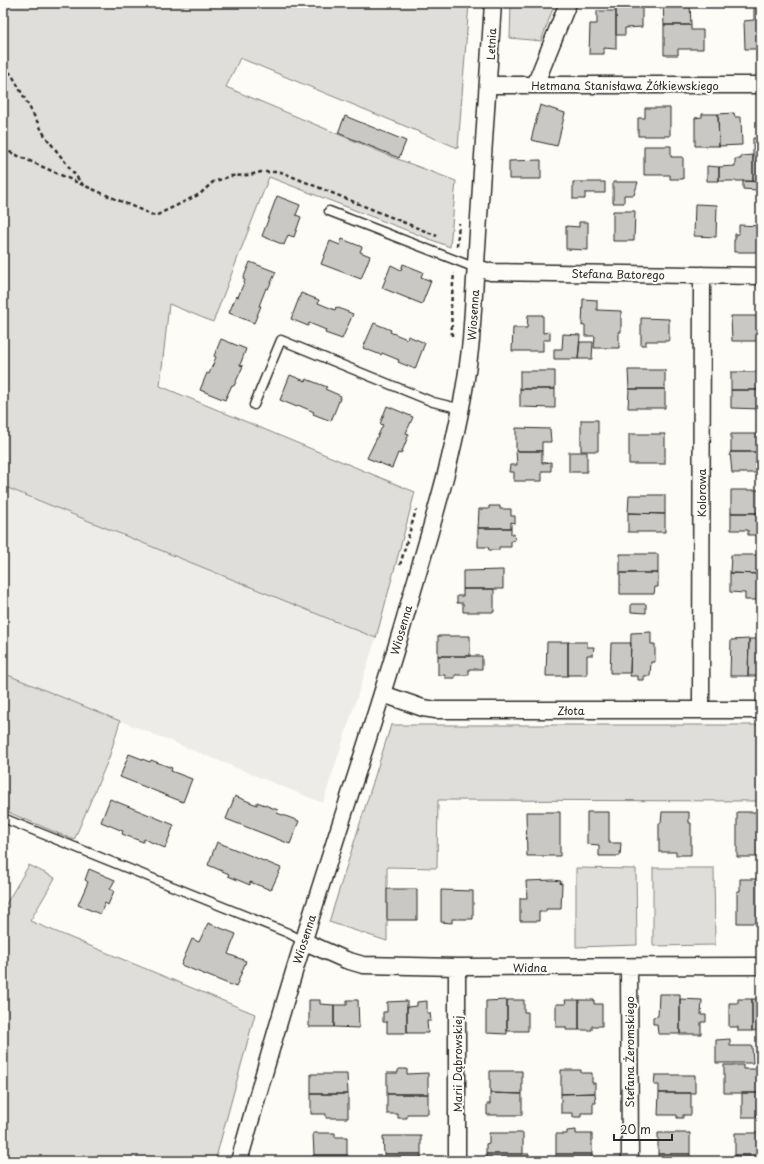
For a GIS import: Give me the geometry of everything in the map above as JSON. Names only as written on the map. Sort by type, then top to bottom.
[{"type":"street","name":"Letnia","points":[[488,85],[493,3]]},
{"type":"street","points":[[535,85],[568,3]]},
{"type":"street","name":"Hetmana Stanisława Żółkiewskiego","points":[[488,85],[761,85]]},
{"type":"street","name":"Wiosenna","points":[[239,1161],[303,941],[383,694],[462,409],[468,374],[471,340],[488,85]]},
{"type":"street","name":"Stefana Batorego","points":[[476,268],[491,272],[761,276]]},
{"type":"street","name":"Kolorowa","points":[[701,710],[702,275]]},
{"type":"street","name":"Złota","points":[[383,694],[423,708],[436,710],[761,710]]},
{"type":"street","name":"Widna","points":[[303,941],[346,960],[363,965],[457,967],[761,966]]},
{"type":"street","name":"Marii Dąbrowskiej","points":[[457,967],[457,1161]]},
{"type":"street","name":"Stefana Żeromskiego","points":[[629,967],[630,1161]]},
{"type":"lane","points":[[329,211],[476,268]]},
{"type":"lane","points":[[254,405],[281,340],[433,402],[462,409]]},
{"type":"lane","points":[[3,818],[288,933],[303,941]]},
{"type":"path","points":[[3,68],[12,76],[45,136],[83,185]]},
{"type":"path","points":[[3,149],[155,216],[200,194],[213,182],[231,176],[281,172],[440,238]]},
{"type":"path","points":[[452,343],[451,306],[460,216]]},
{"type":"path","points":[[451,244],[457,246]]},
{"type":"path","points":[[400,567],[417,507]]},
{"type":"shaded area","points":[[3,3],[469,3],[458,148],[240,58],[226,87],[395,158],[456,181],[450,247],[269,177],[213,322],[169,304],[160,386],[415,492],[376,638],[3,486]]},
{"type":"shaded area","points":[[511,3],[555,3],[541,41],[510,38]]},
{"type":"shaded area","points":[[3,486],[376,638],[323,803],[3,673]]},
{"type":"shaded area","points":[[3,673],[120,721],[109,758],[74,840],[3,810]]},
{"type":"shaded area","points":[[391,725],[761,725],[761,801],[438,800],[437,868],[387,867],[387,941],[329,922]]},
{"type":"shaded area","points":[[29,865],[55,878],[30,921],[255,1014],[215,1161],[3,1161],[3,909]]},
{"type":"shaded area","points":[[576,868],[636,869],[637,945],[576,947]]},
{"type":"shaded area","points":[[653,868],[714,868],[715,945],[653,946]]},
{"type":"building","points":[[616,3],[642,3],[642,27],[625,28],[625,35],[616,35]]},
{"type":"building","points":[[663,3],[690,3],[691,25],[664,25]]},
{"type":"building","points":[[754,3],[761,3],[761,49],[745,49],[744,21],[754,20]]},
{"type":"building","points":[[597,11],[616,11],[616,49],[604,48],[604,54],[589,54],[590,24],[597,24]]},
{"type":"building","points":[[664,25],[691,25],[691,30],[703,30],[703,49],[678,49],[678,55],[664,55]]},
{"type":"building","points":[[540,105],[565,113],[557,146],[531,140]]},
{"type":"building","points":[[645,108],[670,108],[670,136],[638,136],[638,118],[645,118]]},
{"type":"building","points":[[734,113],[735,117],[741,117],[742,145],[719,146],[718,114]]},
{"type":"building","points":[[702,114],[718,114],[719,146],[695,146],[695,118],[702,117]]},
{"type":"building","points":[[345,116],[406,141],[399,158],[338,133]]},
{"type":"building","points":[[753,138],[761,138],[761,182],[753,181]]},
{"type":"building","points":[[644,146],[671,146],[671,157],[683,157],[683,179],[670,179],[670,175],[644,175]]},
{"type":"building","points":[[753,155],[753,181],[719,181],[719,167],[735,166],[735,159],[741,159],[741,156]]},
{"type":"building","points":[[541,160],[541,179],[509,179],[509,161]]},
{"type":"building","points":[[707,166],[719,167],[719,181],[707,181]]},
{"type":"building","points":[[743,181],[757,182],[757,190],[743,189]]},
{"type":"building","points":[[573,182],[605,182],[605,193],[585,193],[585,199],[573,199]]},
{"type":"building","points":[[613,182],[638,182],[634,195],[624,195],[624,203],[613,203]]},
{"type":"building","points":[[277,196],[300,205],[296,215],[301,217],[294,237],[288,235],[284,245],[262,236]]},
{"type":"building","points":[[695,204],[717,205],[716,237],[694,236]]},
{"type":"building","points":[[613,211],[635,211],[634,241],[613,241]]},
{"type":"building","points":[[579,222],[588,222],[588,250],[566,249],[566,226],[579,227]]},
{"type":"building","points":[[739,225],[761,226],[761,252],[734,252],[735,234],[739,234]]},
{"type":"building","points":[[342,239],[362,247],[360,252],[370,256],[361,279],[321,264],[330,241],[340,245]]},
{"type":"building","points":[[250,262],[276,272],[268,289],[266,288],[254,323],[229,313],[245,280],[243,279]]},
{"type":"building","points":[[403,264],[423,272],[421,277],[431,281],[422,304],[382,288],[391,265],[401,270]]},
{"type":"building","points":[[301,293],[319,300],[318,303],[335,310],[336,307],[353,314],[342,339],[325,333],[326,330],[309,323],[308,326],[291,319]]},
{"type":"building","points":[[583,299],[597,300],[597,310],[621,311],[619,348],[594,348],[595,336],[585,336],[585,325],[582,326]]},
{"type":"building","points":[[528,315],[543,315],[543,333],[550,332],[550,340],[543,340],[543,351],[512,351],[513,328],[527,328]]},
{"type":"building","points":[[731,316],[761,316],[761,341],[732,341]]},
{"type":"building","points":[[641,318],[669,319],[669,341],[646,341],[646,345],[641,345]]},
{"type":"building","points":[[374,323],[407,339],[408,336],[425,343],[415,369],[382,353],[381,355],[363,348]]},
{"type":"building","points":[[563,334],[580,335],[578,359],[554,359],[554,349],[562,349]]},
{"type":"building","points":[[221,339],[246,349],[240,365],[243,366],[234,386],[232,385],[225,400],[200,390],[216,357],[214,356]]},
{"type":"building","points":[[580,342],[593,342],[592,359],[578,359]]},
{"type":"building","points":[[628,370],[665,370],[665,389],[629,389]]},
{"type":"building","points":[[520,371],[555,371],[555,389],[520,389]]},
{"type":"building","points":[[731,372],[761,372],[761,390],[731,390]]},
{"type":"building","points":[[290,375],[327,387],[325,389],[341,396],[331,421],[313,414],[314,412],[298,405],[297,407],[280,400]]},
{"type":"building","points":[[520,389],[555,389],[555,408],[520,407]]},
{"type":"building","points":[[629,389],[665,389],[665,408],[628,408]]},
{"type":"building","points":[[731,390],[761,390],[761,409],[731,408]]},
{"type":"building","points":[[387,406],[413,417],[406,433],[409,434],[401,454],[398,453],[392,468],[367,458],[383,425],[380,424]]},
{"type":"building","points":[[581,420],[598,420],[598,451],[581,451]]},
{"type":"building","points":[[516,428],[550,429],[551,442],[542,442],[542,451],[516,451]]},
{"type":"building","points":[[629,434],[665,434],[665,464],[629,464]]},
{"type":"building","points":[[731,434],[761,434],[761,452],[731,452]]},
{"type":"building","points":[[516,451],[542,451],[542,463],[551,462],[551,471],[542,471],[542,481],[514,481],[514,472],[509,472],[510,465],[517,465]]},
{"type":"building","points":[[569,452],[587,452],[587,472],[569,472]]},
{"type":"building","points":[[730,452],[761,452],[761,473],[732,473]]},
{"type":"building","points":[[731,490],[761,490],[761,513],[731,513]]},
{"type":"building","points":[[629,495],[665,495],[665,514],[628,513]]},
{"type":"building","points":[[489,506],[500,506],[500,509],[511,509],[511,516],[515,516],[515,523],[511,522],[511,528],[478,528],[479,509],[489,509]]},
{"type":"building","points":[[628,513],[665,514],[665,532],[628,532]]},
{"type":"building","points":[[731,513],[761,513],[761,535],[748,535],[748,530],[731,530]]},
{"type":"building","points":[[478,528],[511,528],[511,534],[514,534],[515,540],[511,541],[511,547],[499,547],[499,550],[489,550],[488,547],[478,547]]},
{"type":"building","points":[[620,554],[658,554],[658,573],[620,573]]},
{"type":"building","points":[[731,555],[761,555],[761,574],[730,573]]},
{"type":"building","points":[[503,570],[503,589],[463,589],[463,571]]},
{"type":"building","points":[[620,573],[658,573],[658,587],[655,587],[654,594],[620,594]]},
{"type":"building","points":[[730,573],[761,574],[761,593],[757,593],[757,600],[745,600],[745,593],[730,592]]},
{"type":"building","points":[[463,589],[494,589],[494,612],[463,612],[463,603],[457,603],[457,596],[463,596]]},
{"type":"building","points":[[631,604],[646,604],[646,613],[631,612]]},
{"type":"building","points":[[651,632],[651,644],[655,644],[655,662],[651,662],[650,676],[644,676],[644,680],[638,680],[638,676],[630,676],[631,633]]},
{"type":"building","points":[[438,636],[470,636],[470,656],[438,656]]},
{"type":"building","points":[[749,639],[748,676],[730,676],[731,640]]},
{"type":"building","points":[[749,639],[761,639],[761,676],[748,676]]},
{"type":"building","points":[[547,642],[568,642],[568,676],[546,676]]},
{"type":"building","points":[[568,642],[587,642],[587,647],[594,647],[593,655],[587,655],[587,675],[568,675]]},
{"type":"building","points":[[611,643],[631,643],[630,673],[610,673]]},
{"type":"building","points":[[438,656],[482,656],[482,669],[469,669],[469,675],[455,675],[455,678],[445,678],[445,675],[438,675]]},
{"type":"building","points":[[129,754],[172,768],[171,771],[192,779],[183,802],[120,777]]},
{"type":"building","points":[[235,796],[257,805],[257,802],[278,810],[277,813],[299,821],[290,844],[226,819]]},
{"type":"building","points":[[110,799],[174,825],[165,848],[144,839],[143,842],[122,834],[123,831],[101,822]]},
{"type":"building","points":[[526,812],[560,812],[560,856],[527,856]]},
{"type":"building","points":[[587,812],[609,812],[609,843],[621,843],[620,856],[599,856],[599,845],[587,844]]},
{"type":"building","points":[[662,812],[689,812],[689,823],[691,823],[691,855],[676,855],[676,852],[659,852],[659,823],[661,823]]},
{"type":"building","points":[[737,812],[761,812],[761,857],[737,857]]},
{"type":"building","points":[[217,842],[281,868],[271,890],[250,882],[250,885],[228,876],[229,874],[208,865]]},
{"type":"building","points":[[89,869],[115,880],[110,889],[114,891],[108,905],[105,903],[100,914],[78,905],[88,882],[85,880]]},
{"type":"building","points":[[740,879],[761,879],[761,923],[737,923],[737,891],[740,891]]},
{"type":"building","points":[[526,881],[561,881],[560,884],[562,883],[561,909],[546,909],[546,912],[539,912],[539,921],[520,921],[520,898],[527,898]]},
{"type":"building","points":[[387,889],[417,889],[417,920],[387,920]]},
{"type":"building","points":[[441,890],[473,891],[473,919],[452,919],[452,923],[441,922]]},
{"type":"building","points":[[208,923],[236,934],[228,954],[246,961],[236,987],[181,965],[192,939],[199,942]]},
{"type":"building","points":[[659,994],[680,994],[680,1034],[658,1034],[657,1024],[653,1024],[653,1017],[658,1016]]},
{"type":"building","points":[[680,999],[702,1000],[701,1015],[706,1015],[706,1022],[701,1022],[701,1034],[680,1034]]},
{"type":"building","points":[[738,999],[752,999],[752,1031],[738,1031],[738,1027],[729,1027],[729,1003],[738,1003]]},
{"type":"building","points":[[752,999],[761,999],[761,1030],[752,1031]]},
{"type":"building","points":[[309,1000],[320,1000],[320,1004],[334,1005],[334,1027],[309,1027]]},
{"type":"building","points":[[347,1000],[358,1000],[359,1028],[334,1027],[334,1005],[347,1005]]},
{"type":"building","points":[[507,1000],[507,1034],[486,1033],[486,1001]]},
{"type":"building","points":[[507,1000],[524,1000],[524,1012],[528,1012],[528,1031],[507,1031]]},
{"type":"building","points":[[565,1000],[579,1000],[579,1030],[566,1030],[566,1027],[556,1027],[556,1004],[566,1004]]},
{"type":"building","points":[[579,1000],[594,1000],[594,1004],[602,1004],[602,1026],[592,1026],[592,1030],[579,1030]]},
{"type":"building","points":[[407,1001],[407,1033],[387,1033],[387,1022],[383,1022],[383,1012],[387,1012],[387,1002]]},
{"type":"building","points":[[427,1001],[427,1013],[430,1013],[431,1021],[427,1021],[428,1033],[407,1033],[407,1007],[417,1006],[417,1002]]},
{"type":"building","points":[[730,1039],[730,1046],[752,1046],[753,1063],[716,1063],[716,1040]]},
{"type":"building","points":[[724,1065],[743,1065],[743,1069],[761,1069],[761,1093],[724,1093]]},
{"type":"building","points":[[398,1069],[407,1069],[407,1074],[428,1073],[428,1094],[387,1094],[387,1073],[398,1073]]},
{"type":"building","points":[[561,1070],[581,1070],[581,1073],[592,1073],[592,1083],[595,1083],[595,1093],[561,1094]]},
{"type":"building","points":[[490,1071],[522,1071],[522,1094],[490,1093]]},
{"type":"building","points":[[311,1074],[347,1074],[348,1094],[311,1094]]},
{"type":"building","points":[[655,1075],[695,1075],[695,1093],[659,1093],[659,1085],[654,1085]]},
{"type":"building","points":[[490,1093],[522,1094],[522,1115],[487,1115],[487,1104],[490,1104]]},
{"type":"building","points":[[595,1093],[596,1103],[593,1103],[593,1113],[581,1113],[581,1117],[573,1117],[573,1113],[561,1113],[561,1094]]},
{"type":"building","points":[[659,1093],[691,1093],[691,1115],[683,1115],[683,1118],[677,1118],[677,1115],[658,1115]]},
{"type":"building","points":[[742,1093],[761,1093],[761,1113],[757,1113],[757,1117],[742,1117]]},
{"type":"building","points":[[311,1094],[348,1094],[348,1118],[326,1118],[326,1114],[311,1114]]},
{"type":"building","points":[[387,1094],[428,1094],[428,1114],[407,1114],[407,1118],[398,1118],[398,1114],[387,1114]]},
{"type":"building","points":[[576,1130],[576,1134],[592,1134],[592,1154],[556,1154],[556,1134],[567,1134],[567,1131]]},
{"type":"building","points":[[313,1133],[335,1133],[335,1137],[347,1137],[347,1155],[314,1155]]},
{"type":"building","points":[[489,1133],[523,1133],[523,1154],[486,1154],[486,1144],[489,1143]]},
{"type":"building","points":[[658,1133],[690,1133],[690,1154],[658,1154]]},
{"type":"building","points":[[735,1133],[761,1133],[761,1155],[735,1155]]},
{"type":"building","points":[[383,1136],[421,1136],[421,1154],[384,1154]]},
{"type":"building","points":[[384,1154],[421,1154],[421,1161],[384,1161]]},
{"type":"building","points":[[486,1154],[529,1154],[529,1161],[486,1161]]},
{"type":"building","points":[[556,1154],[592,1154],[592,1161],[556,1161]]},
{"type":"building","points":[[658,1154],[690,1154],[690,1161],[658,1161]]},
{"type":"building","points":[[313,1155],[348,1155],[348,1161],[313,1161]]},
{"type":"building","points":[[735,1155],[761,1155],[761,1161],[735,1161]]}]
